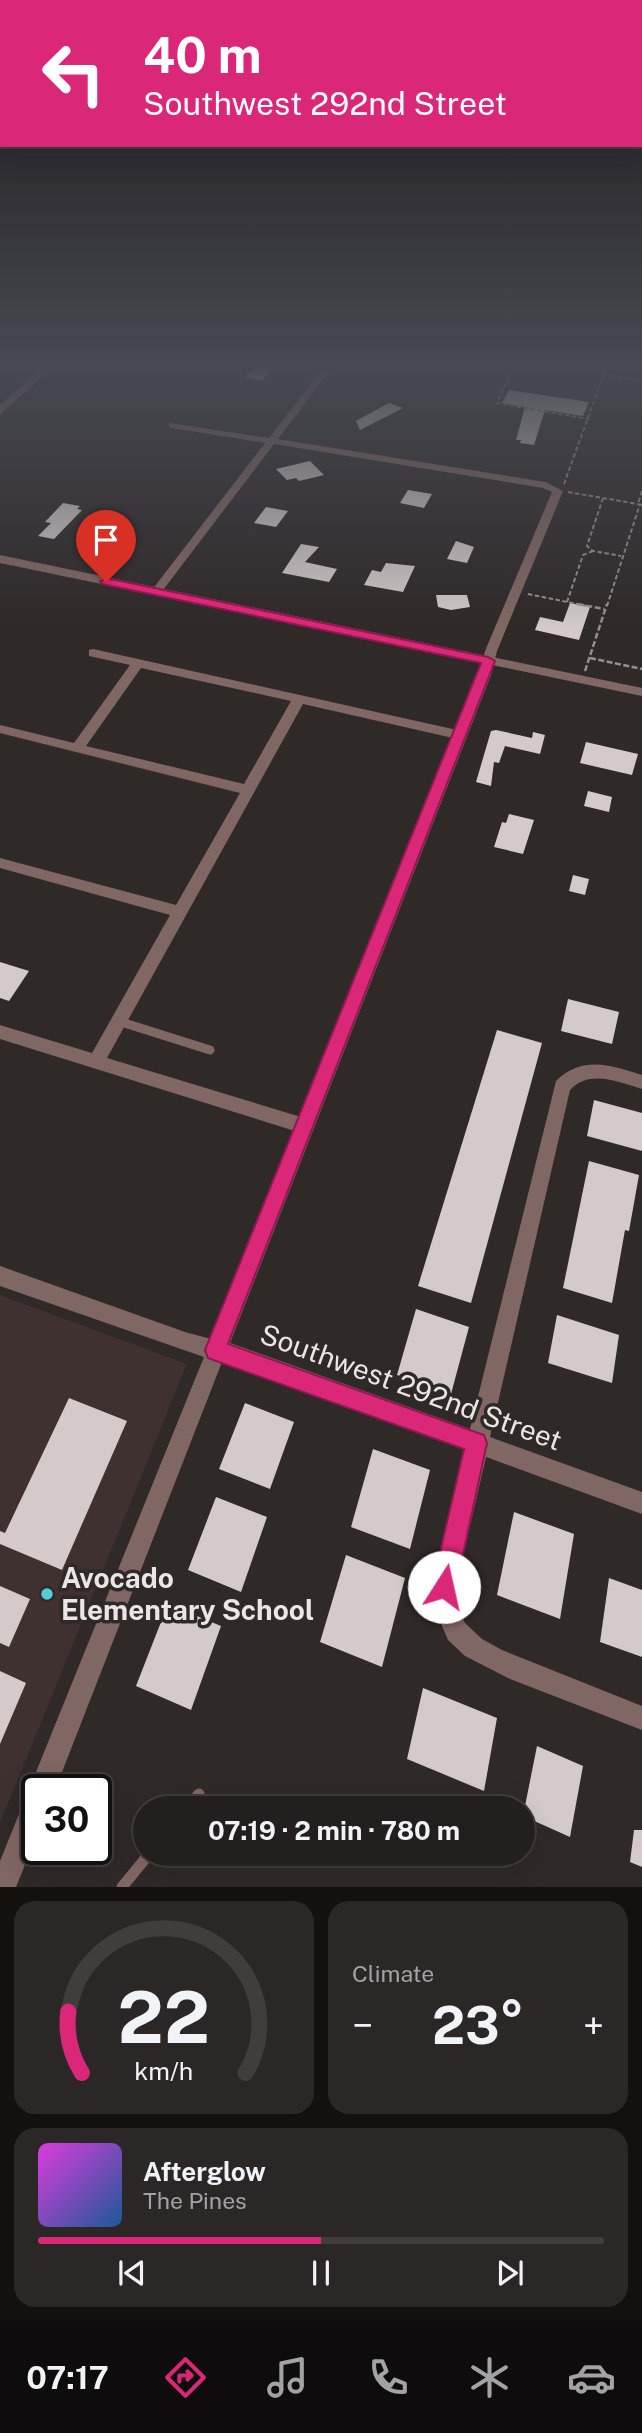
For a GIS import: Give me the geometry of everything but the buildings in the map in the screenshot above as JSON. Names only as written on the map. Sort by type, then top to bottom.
[{"type":"street","points":[[156,592],[266,452]]},
{"type":"street","points":[[48,1774],[461,736],[488,661],[558,491],[546,485],[348,452]]},
{"type":"street","points":[[0,559],[642,692]]},
{"type":"street","points":[[93,653],[461,736]]},
{"type":"street","points":[[77,748],[138,663]]},
{"type":"street","points":[[96,1062],[299,699]]},
{"type":"street","points":[[0,729],[248,790]]},
{"type":"street","points":[[0,863],[179,912]]},
{"type":"street","points":[[0,1032],[305,1126]]},
{"type":"street","points":[[642,1082],[589,1069],[577,1072],[562,1086],[444,1587],[446,1607],[462,1638],[495,1658],[642,1718]]},
{"type":"street","name":"Southwest 292nd Street","points":[[0,1276],[216,1350],[642,1503]]},
{"type":"street","points":[[3,1887],[21,1842]]},
{"type":"lane","points":[[118,1021],[210,1050]]},
{"type":"lane","points":[[122,1887],[139,1866]]},
{"type":"path","points":[[558,491],[563,488],[577,452]]},
{"type":"path","points":[[558,491],[640,504]]},
{"type":"path","points":[[583,680],[642,491]]},
{"type":"path","points":[[603,498],[587,546],[593,551],[621,556]]},
{"type":"path","points":[[567,602],[583,555],[593,551]]},
{"type":"path","points":[[517,592],[604,609]]},
{"type":"path","points":[[590,658],[642,669]]},
{"type":"shaded area","name":"Avocado Elementary School","points":[[0,1295],[187,1364],[0,1823]]},
{"type":"place","name":"Avocado Elementary School","points":[[47,1594]]},
{"type":"route","points":[[106,582],[488,661],[485,676],[216,1350],[476,1443],[444,1587]]}]
